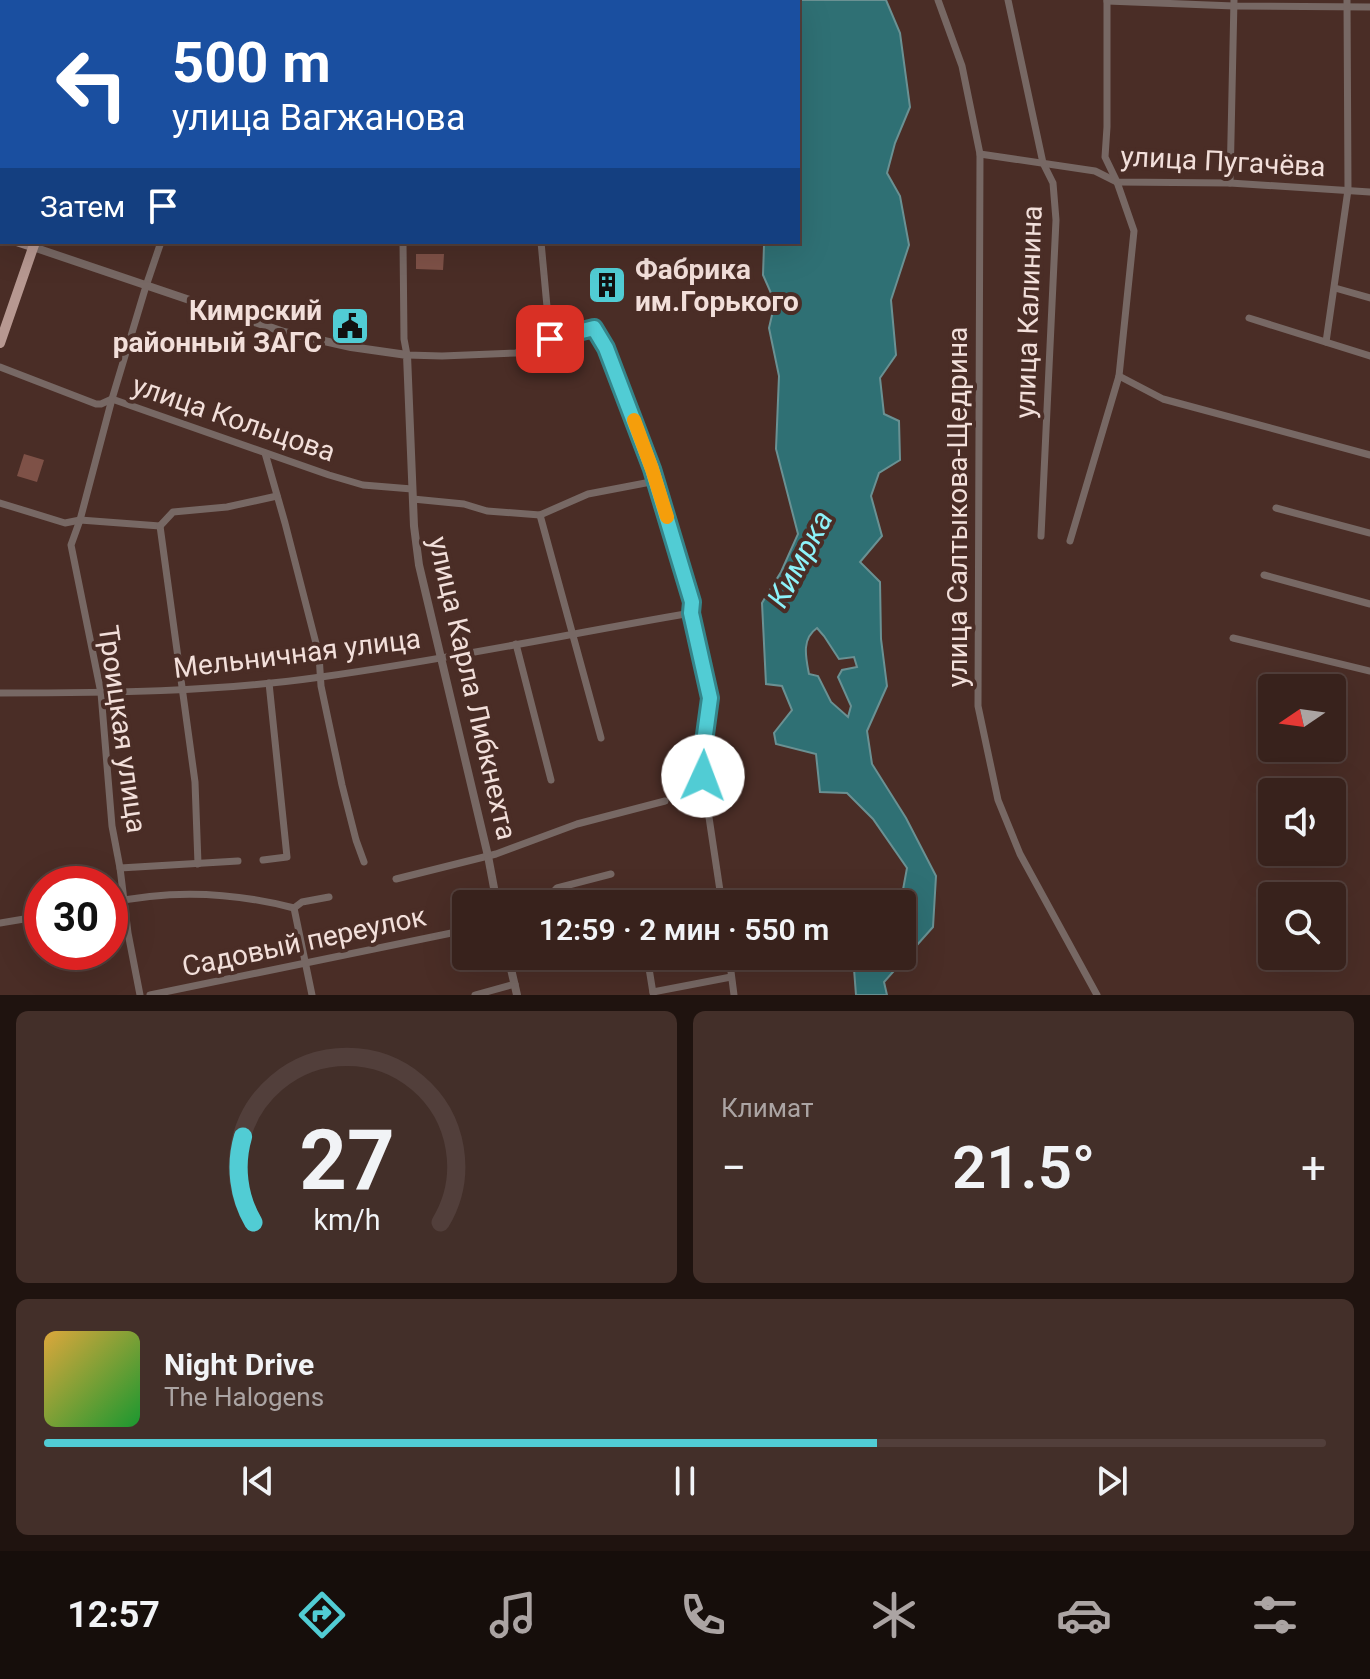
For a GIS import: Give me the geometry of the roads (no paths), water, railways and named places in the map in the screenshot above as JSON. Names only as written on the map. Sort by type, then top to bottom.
[{"type":"main road","points":[[0,343],[34,245]]},
{"type":"street","name":"улица Салтыкова-Щедрина","points":[[938,0],[962,66],[980,154],[978,706],[998,800],[1020,854],[1097,995]]},
{"type":"street","name":"улица Калинина","points":[[1008,0],[1043,163],[1053,183],[1056,220],[1041,536]]},
{"type":"street","points":[[1070,541],[1119,376],[1134,231],[1105,157],[1107,0],[1347,3],[1370,7]]},
{"type":"street","points":[[1230,183],[1234,3]]},
{"type":"street","points":[[1326,342],[1348,190],[1347,3]]},
{"type":"street","name":"улица Пугачёва","points":[[980,154],[1095,171],[1117,182],[1230,183],[1370,192]]},
{"type":"street","name":"Троицкая улица","points":[[120,866],[112,826],[101,693],[71,545],[160,244]]},
{"type":"street","name":"улица Карла Либкнехта","points":[[403,244],[404,339],[419,565],[494,890]]},
{"type":"street","points":[[541,244],[550,339]]},
{"type":"street","points":[[34,245],[284,332],[351,347],[407,355],[516,353],[550,339],[594,328],[606,348],[656,481],[692,602],[691,613],[710,698],[701,764],[720,890]]},
{"type":"street","points":[[1335,288],[1370,298]]},
{"type":"street","points":[[1249,318],[1370,356]]},
{"type":"street","name":"улица Кольцова","points":[[0,367],[96,404],[112,399],[329,475],[363,485],[412,489]]},
{"type":"street","points":[[1119,376],[1163,399],[1370,455]]},
{"type":"street","points":[[265,453],[319,655],[342,785],[364,862]]},
{"type":"street","points":[[413,499],[464,504],[487,511],[540,515],[588,494],[656,481]]},
{"type":"street","points":[[160,526],[173,512],[227,507],[277,496]]},
{"type":"street","points":[[0,503],[65,523],[80,520],[160,526]]},
{"type":"street","points":[[1276,508],[1370,533]]},
{"type":"street","points":[[540,515],[601,738]]},
{"type":"street","points":[[160,526],[195,782],[198,864]]},
{"type":"street","points":[[1264,575],[1370,604]]},
{"type":"street","name":"Мельничная улица","points":[[0,693],[183,690],[321,677],[691,613]]},
{"type":"street","points":[[1233,638],[1370,671]]},
{"type":"street","points":[[516,644],[551,780]]},
{"type":"street","points":[[263,860],[287,857],[269,683]]},
{"type":"street","points":[[396,879],[488,856],[577,824],[665,801]]},
{"type":"street","points":[[128,868],[238,861]]},
{"type":"street","points":[[555,890],[611,874]]},
{"type":"street","points":[[128,899],[190,893],[256,898],[294,908]]},
{"type":"street","points":[[294,908],[302,902],[329,897]]},
{"type":"street","points":[[294,908],[312,995]]},
{"type":"street","points":[[0,923],[24,919]]},
{"type":"street","name":"Троицкая улица","points":[[128,933],[140,995]]},
{"type":"street","name":"Садовый переулок","points":[[150,995],[452,933]]},
{"type":"street","points":[[512,970],[517,995]]},
{"type":"street","points":[[649,970],[653,993],[731,977]]},
{"type":"street","points":[[730,970],[734,995]]},
{"type":"street","points":[[475,995],[515,984]]},
{"type":"water","name":"Кимрка","points":[[800,0],[886,0],[900,33],[910,107],[887,173],[900,196],[909,245],[891,300],[896,355],[880,378],[884,414],[899,421],[900,460],[879,473],[871,496],[882,536],[860,562],[880,582],[881,639],[887,686],[867,731],[872,764],[906,818],[936,876],[933,927],[916,946],[916,890],[903,890],[907,868],[873,819],[847,793],[820,792],[816,754],[776,744],[774,733],[792,710],[782,686],[766,684],[762,603],[781,572],[798,534],[776,449],[779,376],[769,328],[775,302],[763,275],[763,244],[800,244]],"holes":[[[817,628],[839,659],[854,657],[857,667],[842,670],[838,677],[851,706],[848,717],[831,702],[818,676],[809,674],[806,649],[812,632]]]},
{"type":"water","points":[[854,970],[895,970],[884,982],[887,995],[856,995]]},
{"type":"place","name":"Фабрика им.Горького","points":[[607,285]]},
{"type":"place","name":"Кимрский районный ЗАГС","points":[[350,326]]}]
